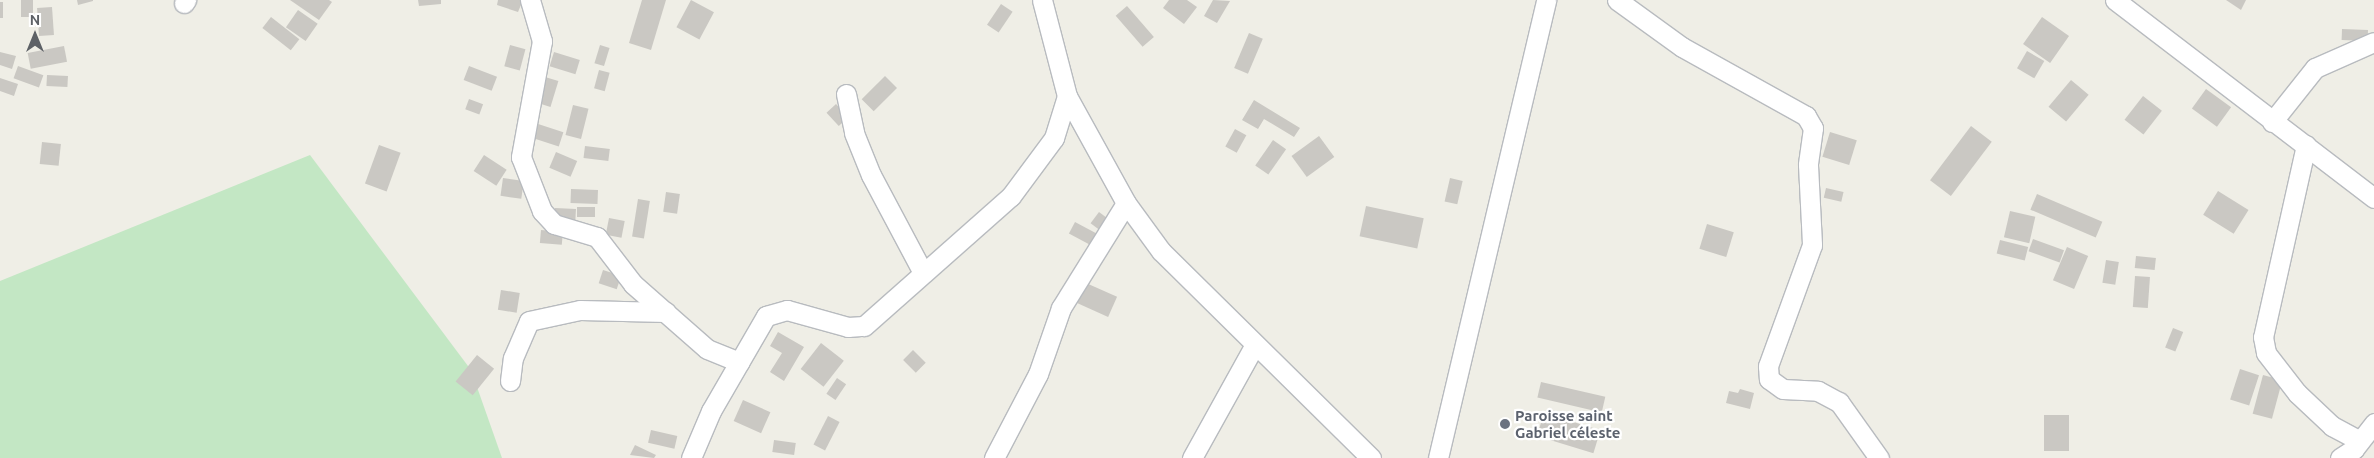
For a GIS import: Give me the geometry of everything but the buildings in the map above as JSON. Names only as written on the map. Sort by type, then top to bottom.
[{"type":"street","points":[[530,0],[542,41],[521,157],[542,211],[554,224],[597,237],[633,284],[707,349],[739,362]]},
{"type":"street","points":[[1042,0],[1067,96],[1126,203],[1162,251],[1254,346],[1372,458]]},
{"type":"street","points":[[1438,458],[1546,0]]},
{"type":"street","points":[[1617,0],[1682,47],[1806,116],[1813,128],[1808,165],[1812,245],[1768,366],[1769,380],[1783,389],[1818,391],[1839,402],[1879,458]]},
{"type":"street","points":[[2115,0],[2272,122],[2306,145],[2374,198]]},
{"type":"street","points":[[2272,122],[2315,68],[2374,42]]},
{"type":"street","points":[[846,94],[854,133],[871,175],[922,273]]},
{"type":"street","points":[[691,458],[739,362],[766,316],[774,310],[787,310],[856,328],[1011,196],[1054,138],[1067,96]]},
{"type":"street","points":[[2306,145],[2277,261],[2264,345],[2296,392],[2332,426],[2352,451],[2374,423]]},
{"type":"street","points":[[994,458],[1038,374],[1061,308],[1126,203]]},
{"type":"street","points":[[510,381],[513,358],[529,321],[580,310],[666,312]]},
{"type":"street","points":[[1192,458],[1254,346]]},
{"type":"green space","points":[[310,155],[471,370],[502,458],[0,458],[0,281]]},
{"type":"place","name":"Paroisse saint Gabriel céleste","points":[[1505,424]]}]
